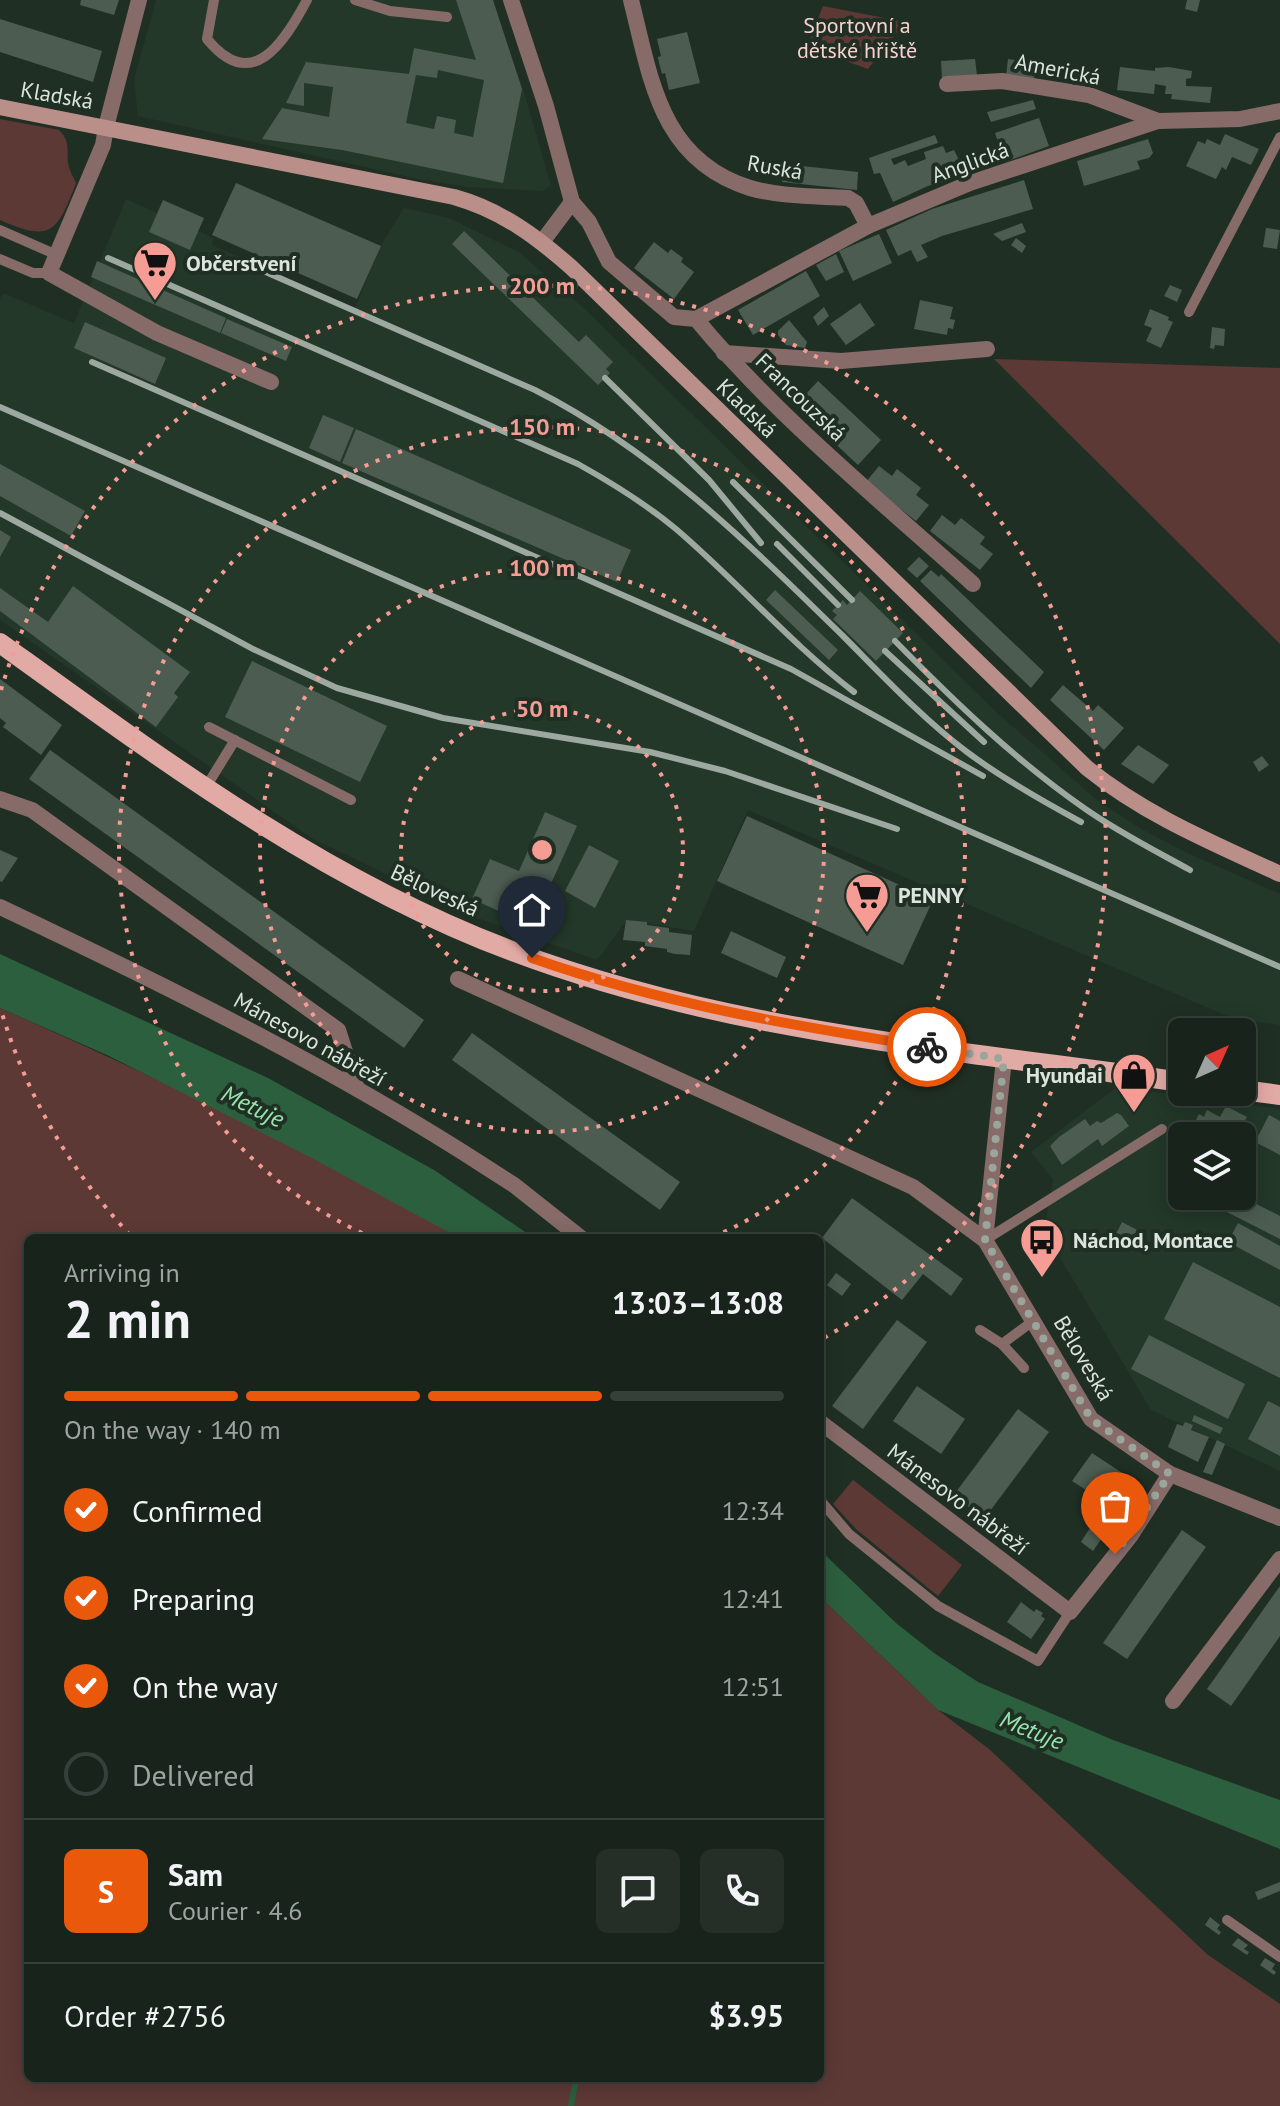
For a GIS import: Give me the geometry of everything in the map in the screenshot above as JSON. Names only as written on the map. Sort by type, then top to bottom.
[{"type":"main road","name":"Kladská","points":[[0,107],[454,197],[506,217],[572,268],[1087,768],[1131,802],[1280,874]]},
{"type":"main road","name":"Běloveská","points":[[0,643],[206,787],[301,849],[456,928],[555,966],[680,1001],[801,1027],[1004,1059],[1168,1080]]},
{"type":"main road","points":[[1256,1092],[1280,1095]]},
{"type":"street","points":[[106,127],[139,0]]},
{"type":"street","points":[[511,0],[546,106],[572,202],[589,222],[609,262],[674,317],[696,319],[724,353]]},
{"type":"street","name":"Ruská","points":[[631,0],[655,93],[666,122],[693,154],[728,179],[752,188],[848,198],[856,203],[868,226]]},
{"type":"street","name":"Americká","points":[[947,84],[1002,81],[1089,95],[1158,121]]},
{"type":"street","name":"Anglická","points":[[696,319],[868,226],[970,183],[1158,121],[1240,119],[1280,111]]},
{"type":"street","name":"Kladská","points":[[57,255],[103,145],[106,127]]},
{"type":"street","points":[[542,242],[572,202]]},
{"type":"street","points":[[57,255],[49,273],[157,333],[271,382]]},
{"type":"street","name":"Francouzská","points":[[724,353],[841,361],[987,349]]},
{"type":"street","name":"Francouzská","points":[[724,353],[835,461],[973,584]]},
{"type":"street","points":[[0,799],[32,810],[338,1030],[357,1089]]},
{"type":"street","name":"Mánesovo nábřeží","points":[[0,907],[164,986],[299,1056],[446,1141],[514,1185],[576,1234]]},
{"type":"street","name":"Běloveská","points":[[458,979],[913,1187],[985,1240],[1091,1419],[1170,1474],[1280,1518]]},
{"type":"street","points":[[985,1240],[1004,1059]]},
{"type":"street","name":"Mánesovo nábřeží","points":[[824,1425],[1070,1612]]},
{"type":"street","points":[[1070,1612],[1131,1535],[1170,1474]]},
{"type":"street","points":[[1173,1701],[1278,1565]]},
{"type":"lane","points":[[214,0],[207,39],[219,54],[231,62],[244,64],[261,60],[272,50],[292,28],[307,0]]},
{"type":"lane","points":[[355,0],[390,11],[447,17]]},
{"type":"lane","points":[[1189,312],[1280,137]]},
{"type":"lane","points":[[0,230],[57,255]]},
{"type":"lane","points":[[0,259],[33,273],[49,273]]},
{"type":"lane","points":[[209,727],[351,800]]},
{"type":"lane","points":[[206,787],[235,740]]},
{"type":"lane","points":[[985,1240],[1162,1129]]},
{"type":"lane","points":[[1002,1344],[1033,1321]]},
{"type":"lane","points":[[980,1330],[1002,1344],[1024,1368]]},
{"type":"lane","points":[[824,1505],[849,1534],[938,1606],[1038,1661],[1070,1612]]},
{"type":"lane","points":[[1227,1920],[1280,1957]]},
{"type":"shaded area","points":[[156,0],[492,0],[524,92],[551,186],[543,191],[467,187],[418,179],[138,116],[134,80]]},
{"type":"shaded area","points":[[126,199],[214,238],[212,245],[355,308],[380,247],[404,208],[449,218],[520,253],[587,311],[994,710],[1097,800],[1183,851],[1280,894],[1280,1025],[1256,1022],[1256,1018],[1232,1018],[748,810],[694,931],[627,920],[597,960],[480,919],[313,839],[0,620],[0,300],[3,293],[74,323]]},
{"type":"shaded area","points":[[1117,1087],[1168,1094],[1168,1106],[1256,1106],[1280,1109],[1280,1471],[1151,1410],[1044,1231],[1053,1180],[1031,1152]]},
{"type":"green space","name":"Sportovní a dětské hřiště","points":[[823,6],[905,22],[868,69],[807,47]]},
{"type":"green space","points":[[0,119],[59,130],[65,138],[69,166],[76,183],[63,213],[50,228],[31,231],[0,220]]},
{"type":"green space","points":[[994,359],[1280,368],[1280,644]]},
{"type":"green space","points":[[0,1008],[233,1117],[347,1175],[452,1234],[24,1234],[24,2082],[824,2082],[824,1601],[938,1710],[989,1749],[1208,1955],[1280,2004],[1280,2106],[0,2106]]},
{"type":"green space","points":[[853,1480],[962,1565],[938,1596],[857,1530],[833,1504]]},
{"type":"water","name":"Metuje","points":[[0,954],[268,1078],[434,1170],[528,1234],[452,1234],[308,1156],[107,1055],[0,1008]]},
{"type":"water","name":"Metuje","points":[[824,1554],[896,1623],[978,1682],[1113,1740],[1280,1800],[1280,1849],[938,1710],[824,1601]]},
{"type":"building","points":[[81,0],[119,0],[114,15],[80,5]]},
{"type":"building","points":[[456,0],[493,0],[522,89],[503,183],[342,150],[262,139],[282,108],[329,117],[333,87],[304,83],[304,106],[286,103],[306,62],[409,74],[414,48],[476,60]],"holes":[[[438,70],[484,80],[473,137],[454,133],[456,120],[437,116],[434,129],[406,123],[416,75],[437,78]]]},
{"type":"building","points":[[1187,0],[1200,0],[1197,12],[1185,9]]},
{"type":"building","points":[[0,19],[102,51],[93,82],[0,52]]},
{"type":"building","points":[[687,32],[700,83],[669,90],[659,63],[658,57],[661,56],[657,39]]},
{"type":"building","points":[[975,59],[977,75],[942,79],[941,61]]},
{"type":"building","points":[[1008,59],[1036,63],[1034,80],[1006,76]]},
{"type":"building","points":[[1120,67],[1155,71],[1155,68],[1169,67],[1192,71],[1191,78],[1186,79],[1186,86],[1212,87],[1210,103],[1171,99],[1172,94],[1165,94],[1166,86],[1155,84],[1154,94],[1117,90]]},
{"type":"building","points":[[1033,100],[1036,109],[991,122],[987,112]]},
{"type":"building","points":[[1039,118],[1049,146],[1005,162],[995,133]]},
{"type":"building","points":[[1225,134],[1259,149],[1251,165],[1232,157],[1226,170],[1222,167],[1216,179],[1186,166],[1198,141],[1205,144],[1207,139],[1220,145]]},
{"type":"building","points":[[935,135],[938,143],[891,159],[894,165],[905,160],[908,166],[926,159],[924,152],[943,146],[946,153],[954,150],[966,174],[928,186],[893,202],[880,173],[874,174],[869,158]]},
{"type":"building","points":[[1148,139],[1153,153],[1149,158],[1137,161],[1140,169],[1084,186],[1077,161]]},
{"type":"building","points":[[783,164],[858,172],[857,190],[782,182]]},
{"type":"building","points":[[1024,180],[1033,209],[921,245],[928,257],[917,262],[911,250],[898,256],[886,230],[932,209]]},
{"type":"building","points":[[236,183],[381,246],[357,299],[212,235]]},
{"type":"building","points":[[163,200],[204,218],[190,250],[149,232]]},
{"type":"building","points":[[1022,223],[1026,232],[1002,241],[993,234]]},
{"type":"building","points":[[1266,228],[1280,230],[1277,249],[1263,247]]},
{"type":"building","points":[[464,231],[579,342],[586,335],[613,362],[606,369],[610,373],[598,385],[452,244]]},
{"type":"building","points":[[879,234],[892,263],[853,281],[839,251]]},
{"type":"building","points":[[1016,238],[1026,246],[1022,253],[1011,245]]},
{"type":"building","points":[[654,242],[668,253],[671,249],[683,258],[681,262],[694,272],[674,299],[634,268]]},
{"type":"building","points":[[836,254],[844,272],[826,281],[816,265]]},
{"type":"building","points":[[97,261],[226,318],[220,333],[91,277]]},
{"type":"building","points":[[806,271],[820,296],[753,335],[738,310]]},
{"type":"building","points":[[1170,285],[1182,290],[1177,302],[1164,296]]},
{"type":"building","points":[[920,300],[953,307],[950,319],[955,320],[953,329],[948,328],[947,335],[914,329]]},
{"type":"building","points":[[860,303],[875,325],[846,345],[830,324]]},
{"type":"building","points":[[824,307],[829,316],[818,326],[813,317]]},
{"type":"building","points":[[1150,309],[1173,322],[1161,348],[1146,341],[1152,328],[1144,325]]},
{"type":"building","points":[[227,319],[292,347],[286,361],[221,333]]},
{"type":"building","points":[[789,320],[807,342],[805,348],[786,345],[778,335]]},
{"type":"building","points":[[85,322],[166,358],[155,384],[74,348]]},
{"type":"building","points":[[1212,327],[1225,329],[1224,346],[1210,348]]},
{"type":"building","points":[[818,381],[881,440],[858,465],[795,406]]},
{"type":"building","points":[[323,415],[354,428],[340,462],[309,448]]},
{"type":"building","points":[[356,429],[631,550],[617,582],[342,463]]},
{"type":"building","points":[[0,464],[85,511],[71,536],[0,496]]},
{"type":"building","points":[[879,466],[892,476],[897,469],[921,488],[916,495],[929,505],[916,521],[866,482]]},
{"type":"building","points":[[942,515],[955,525],[961,518],[985,537],[980,544],[993,554],[980,570],[930,531]]},
{"type":"building","points":[[0,530],[11,537],[0,557]]},
{"type":"building","points":[[919,557],[929,566],[917,578],[907,569]]},
{"type":"building","points":[[931,570],[939,577],[941,574],[1044,672],[1031,688],[920,581]]},
{"type":"building","points":[[73,586],[190,672],[174,693],[178,697],[156,727],[0,611],[0,588],[48,622]]},
{"type":"building","points":[[775,590],[838,650],[829,660],[766,600]]},
{"type":"building","points":[[860,591],[903,633],[876,661],[833,619],[837,615],[832,611],[843,600],[847,605]]},
{"type":"building","points":[[252,661],[387,726],[360,782],[225,717]]},
{"type":"building","points":[[0,679],[62,725],[41,755],[3,727],[6,723],[0,718]]},
{"type":"building","points":[[1063,685],[1093,711],[1098,705],[1124,728],[1104,750],[1050,700]]},
{"type":"building","points":[[1138,745],[1169,765],[1153,784],[1121,764]]},
{"type":"building","points":[[50,750],[424,1020],[404,1048],[29,779]]},
{"type":"building","points":[[1262,756],[1269,765],[1259,772],[1253,762]]},
{"type":"building","points":[[545,812],[577,826],[532,926],[472,899],[490,859],[519,871]]},
{"type":"building","points":[[747,816],[933,900],[903,965],[717,881]]},
{"type":"building","points":[[589,845],[619,861],[595,908],[565,891]]},
{"type":"building","points":[[0,850],[18,858],[2,882],[0,881]]},
{"type":"building","points":[[626,920],[647,922],[647,925],[669,928],[669,932],[692,935],[690,955],[645,946],[645,942],[623,940]]},
{"type":"building","points":[[731,931],[786,957],[777,978],[721,953]]},
{"type":"building","points":[[472,1033],[680,1182],[660,1210],[452,1060]]},
{"type":"building","points":[[1226,1106],[1247,1117],[1244,1122],[1195,1122],[1199,1114],[1204,1117],[1207,1110],[1220,1117]]},
{"type":"building","points":[[1117,1113],[1129,1126],[1102,1146],[1098,1139],[1062,1165],[1050,1146],[1059,1137],[1085,1119],[1090,1126]]},
{"type":"building","points":[[1269,1115],[1280,1121],[1280,1155],[1256,1140]]},
{"type":"building","points":[[852,1198],[963,1279],[951,1296],[923,1274],[902,1300],[824,1240]]},
{"type":"building","points":[[1256,1204],[1280,1216],[1280,1239],[1223,1210],[1256,1210]]},
{"type":"building","points":[[1122,1222],[1145,1234],[1139,1246],[1116,1234]]},
{"type":"building","points":[[1238,1223],[1280,1246],[1280,1270],[1228,1242]]},
{"type":"building","points":[[1193,1262],[1280,1307],[1280,1378],[1164,1319]]},
{"type":"building","points":[[836,1273],[851,1284],[842,1296],[827,1285]]},
{"type":"building","points":[[897,1320],[927,1342],[863,1429],[832,1406]]},
{"type":"building","points":[[1149,1335],[1245,1384],[1228,1419],[1131,1369]]},
{"type":"building","points":[[917,1386],[965,1419],[941,1454],[893,1421]]},
{"type":"building","points":[[1268,1401],[1280,1407],[1280,1456],[1248,1439]]},
{"type":"building","points":[[1018,1409],[1049,1432],[984,1519],[953,1496]]},
{"type":"building","points":[[1194,1415],[1223,1428],[1220,1434],[1192,1421]]},
{"type":"building","points":[[1185,1422],[1193,1425],[1191,1430],[1209,1437],[1198,1462],[1168,1447],[1177,1424],[1183,1426]]},
{"type":"building","points":[[1217,1440],[1225,1444],[1212,1475],[1203,1472]]},
{"type":"building","points":[[1092,1453],[1139,1484],[1093,1551],[1081,1542],[1102,1509],[1092,1501],[1094,1498],[1086,1490],[1072,1481]]},
{"type":"building","points":[[1182,1530],[1206,1547],[1127,1659],[1103,1643]]},
{"type":"building","points":[[1280,1586],[1280,1636],[1231,1706],[1207,1689]]},
{"type":"building","points":[[1021,1602],[1034,1612],[1036,1609],[1043,1613],[1041,1616],[1045,1619],[1031,1639],[1007,1622]]},
{"type":"building","points":[[1280,1882],[1280,1891],[1258,1900],[1255,1892]]},
{"type":"building","points":[[1210,1917],[1220,1925],[1217,1929],[1221,1932],[1219,1935],[1205,1925]]},
{"type":"building","points":[[1238,1938],[1248,1945],[1244,1949],[1249,1952],[1247,1955],[1232,1945]]},
{"type":"building","points":[[1265,1958],[1275,1964],[1272,1969],[1276,1972],[1274,1975],[1260,1965]]},
{"type":"waterway","points":[[571,2106],[575,2082]]},
{"type":"railway","points":[[108,258],[591,471],[641,502],[676,529],[854,692]]},
{"type":"railway","points":[[236,259],[535,390],[620,441],[735,533],[950,739],[1037,798],[1081,822]]},
{"type":"railway","points":[[92,362],[791,669],[983,776]]},
{"type":"railway","points":[[605,378],[709,480],[761,543]]},
{"type":"railway","points":[[0,407],[1280,967]]},
{"type":"railway","points":[[733,482],[852,600]]},
{"type":"railway","points":[[0,513],[255,650],[337,688],[443,718],[650,752],[725,771],[897,829]]},
{"type":"railway","points":[[777,544],[838,605]]},
{"type":"railway","points":[[895,641],[986,729],[1058,790],[1110,825],[1190,870]]},
{"type":"railway","points":[[885,651],[984,742]]},
{"type":"way so far","points":[[927,1047],[1004,1059],[985,1240],[1091,1419],[1170,1474],[1131,1535],[1115,1554]]},
{"type":"place","name":"Občerstvení","points":[[155,302]]},
{"type":"place","name":"PENNY","points":[[867,934]]},
{"type":"place","name":"Hyundai","points":[[1134,1114]]},
{"type":"place","name":"Náchod, Montace","points":[[1042,1279]]},
{"type":"route","points":[[532,958],[599,980],[680,1001],[801,1027],[927,1047]]}]
